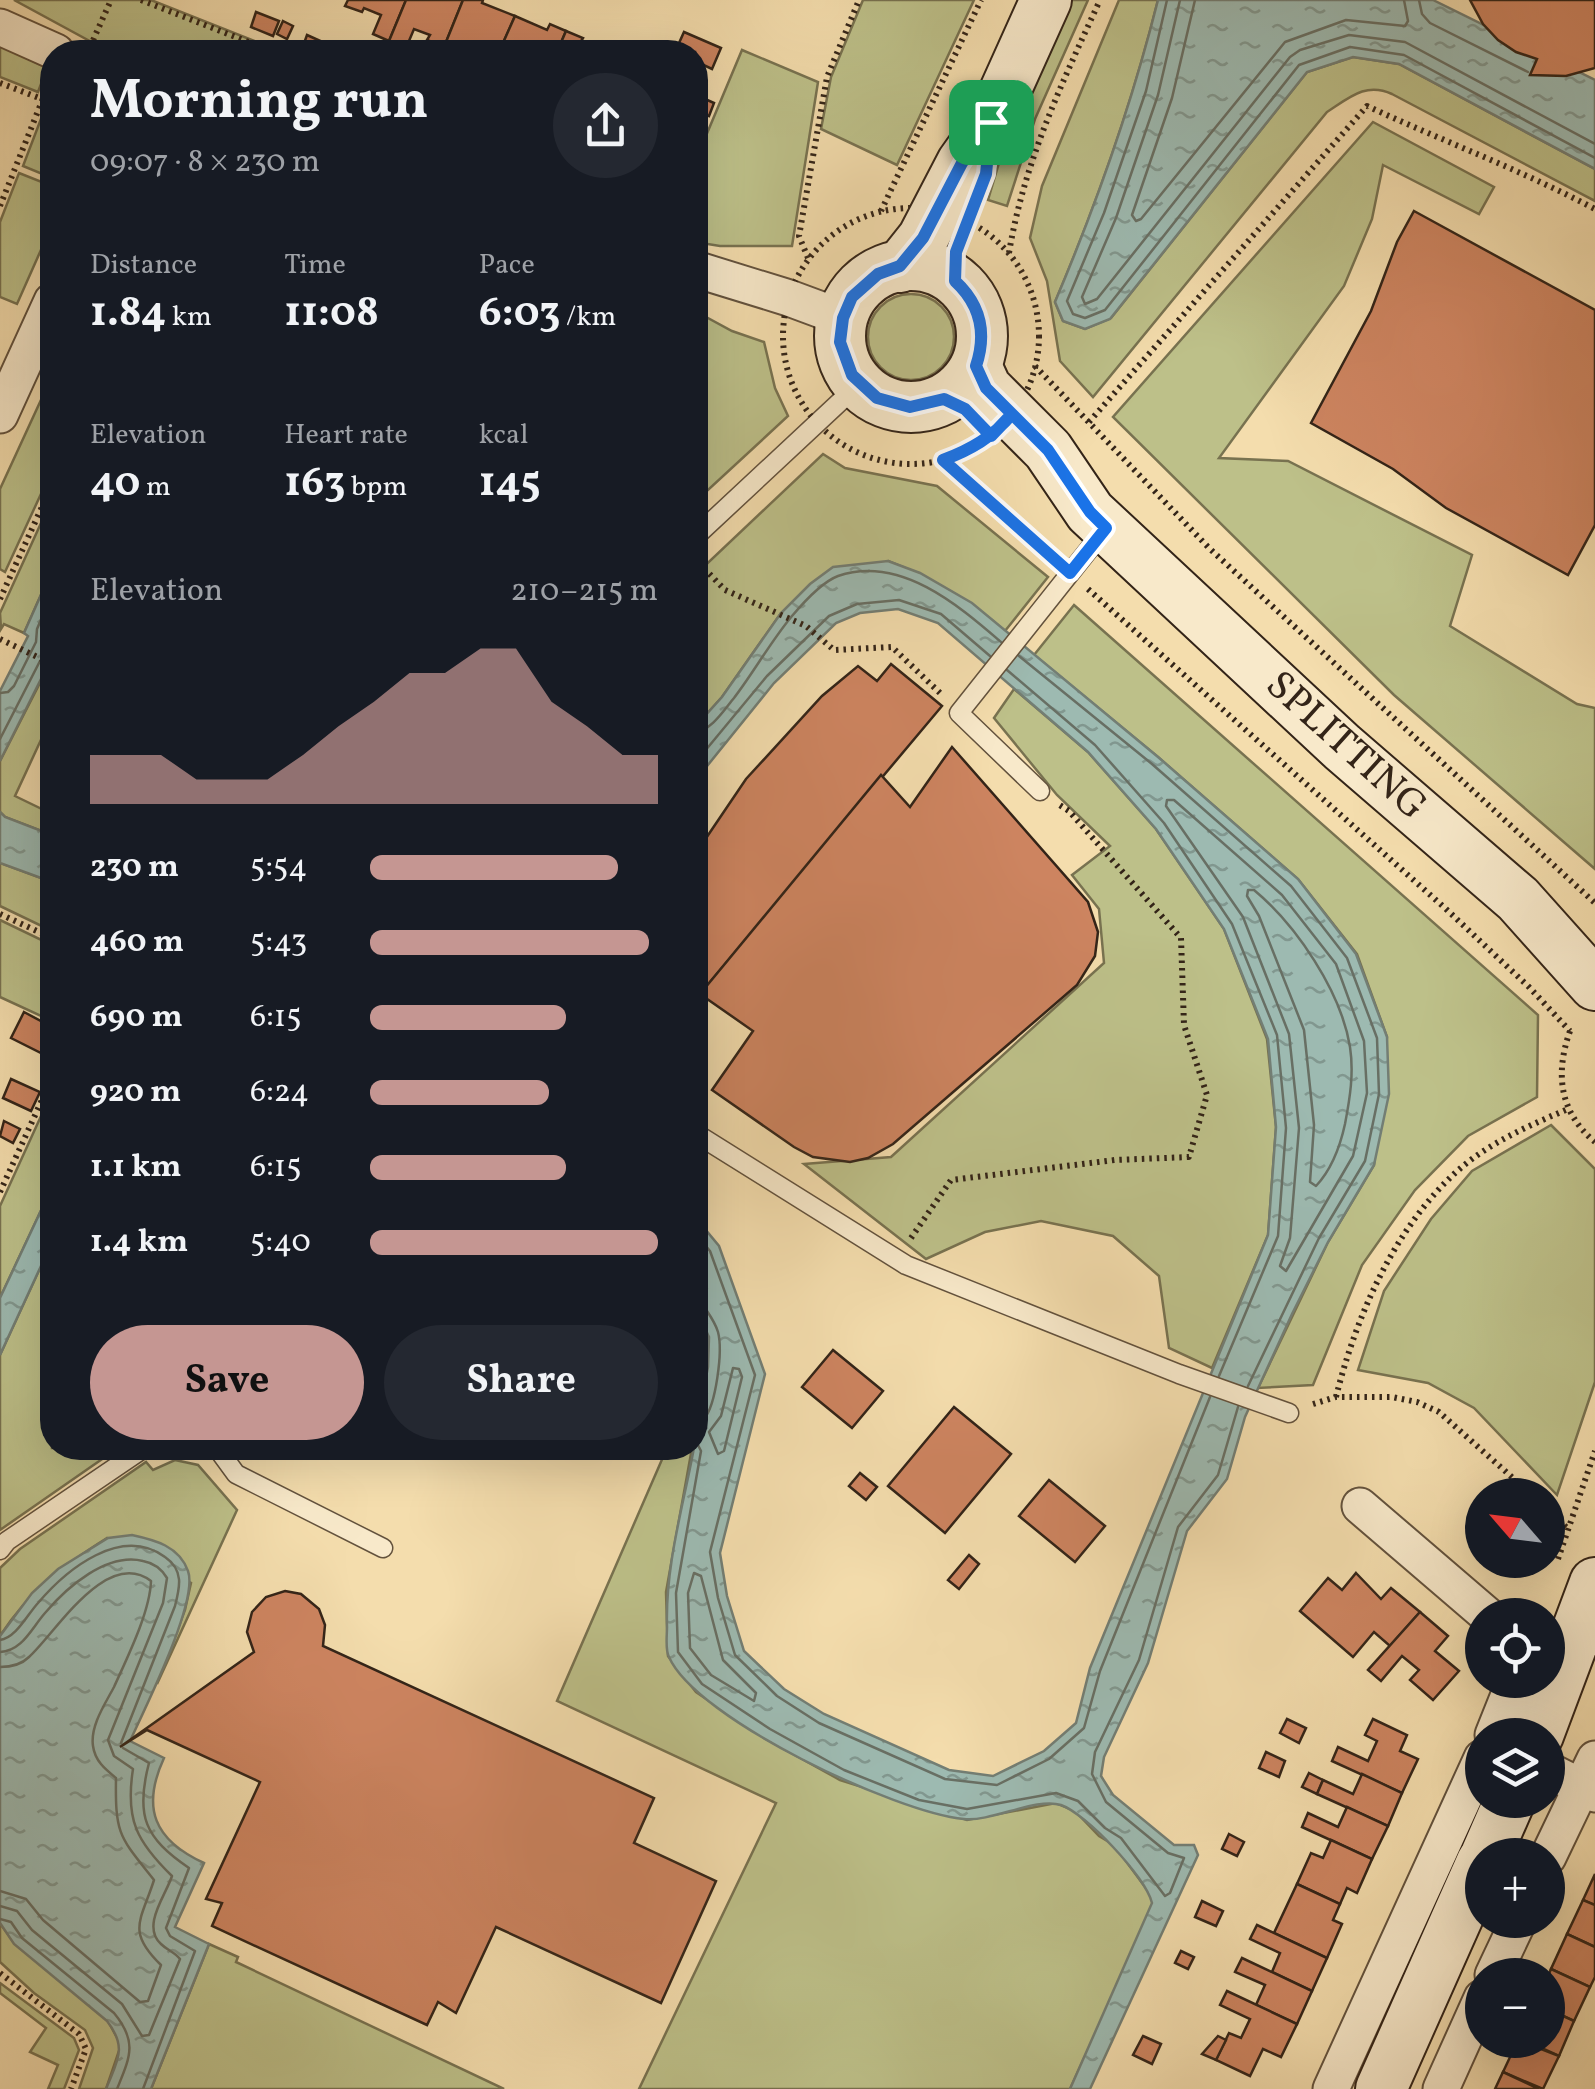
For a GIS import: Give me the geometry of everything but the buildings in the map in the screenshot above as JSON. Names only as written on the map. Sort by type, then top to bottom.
[{"type":"main road","points":[[900,266],[935,270],[955,281],[971,298],[980,320],[982,343],[960,382],[922,406],[899,406],[877,398],[859,384],[843,354],[843,318],[852,297],[868,280],[900,266],[923,238],[962,163],[991,122],[1046,0]]},
{"type":"main road","points":[[955,281],[956,252],[986,174],[991,122]]},
{"type":"main road","name":"SPLITTING","points":[[960,382],[965,409],[1048,450],[1098,520],[1342,747],[1518,900],[1595,985]]},
{"type":"main road","points":[[1542,1718],[1576,1573]]},
{"type":"main road","points":[[1381,2089],[1465,1900]]},
{"type":"street","points":[[0,26],[40,45]]},
{"type":"street","points":[[708,273],[843,318]]},
{"type":"street","points":[[0,416],[40,328]]},
{"type":"street","points":[[1360,1506],[1467,1598]]},
{"type":"street","points":[[1559,1838],[1590,1780],[1565,1774]]},
{"type":"street","points":[[1331,2089],[1465,1795]]},
{"type":"street","points":[[1441,2089],[1465,2036]]},
{"type":"lane","points":[[708,526],[859,384]]},
{"type":"lane","points":[[1040,791],[959,713],[1070,573],[1098,520]]},
{"type":"lane","points":[[708,1141],[896,1259],[1178,1374],[1289,1412]]},
{"type":"lane","points":[[0,1550],[7,1541],[126,1460]]},
{"type":"lane","points":[[226,1460],[236,1474],[383,1548]]},
{"type":"path","points":[[93,40],[111,0]]},
{"type":"path","points":[[141,0],[243,40]]},
{"type":"path","points":[[808,258],[799,236],[827,77],[859,0]]},
{"type":"path","points":[[881,211],[981,0]]},
{"type":"path","points":[[817,423],[848,448],[870,458],[894,463],[943,460],[966,451],[1001,424],[1030,381],[1039,333],[1029,286],[1009,254],[1017,206],[1047,114],[1100,0]]},
{"type":"path","points":[[0,82],[40,98]]},
{"type":"path","points":[[0,206],[40,104]]},
{"type":"path","points":[[1090,422],[1367,106],[1532,176],[1595,209]]},
{"type":"path","points":[[1035,366],[1209,548],[1595,904]]},
{"type":"path","points":[[943,460],[1530,987],[1570,1030],[1561,1056],[1560,1083],[1568,1108],[1582,1131],[1595,1142]]},
{"type":"path","points":[[0,599],[40,511]]},
{"type":"path","points":[[708,572],[725,590],[806,626],[834,650],[892,647],[959,713]]},
{"type":"path","points":[[0,640],[40,658]]},
{"type":"path","points":[[896,1259],[951,1180],[1115,1160],[1189,1157],[1207,1095],[1184,1025],[1181,938],[1069,811],[1040,791]]},
{"type":"path","points":[[0,914],[40,932]]},
{"type":"path","points":[[0,1192],[40,1104]]},
{"type":"path","points":[[1336,1397],[1349,1345],[1403,1236],[1454,1173],[1512,1134],[1568,1108]]},
{"type":"path","points":[[1289,1412],[1336,1397],[1417,1402],[1439,1412],[1513,1478]]},
{"type":"path","points":[[1576,1573],[1568,1529],[1595,1452]]},
{"type":"path","points":[[1565,1526],[1568,1529]]},
{"type":"path","points":[[0,1973],[80,2034],[86,2049],[71,2089]]},
{"type":"green space","points":[[14,0],[151,0],[252,40],[88,40]]},
{"type":"green space","points":[[863,0],[974,0],[897,165],[821,129],[831,77]]},
{"type":"green space","points":[[1062,0],[1088,0],[1035,119],[1007,206],[988,200],[1020,92]]},
{"type":"green space","points":[[1119,0],[1158,0],[1112,153],[1055,302],[1063,321],[1085,329],[1111,318],[1307,72],[1353,57],[1399,64],[1595,169],[1595,201],[1392,94],[1374,90],[1358,93],[1327,112],[1093,397],[1060,361],[1047,281],[1030,238],[1042,186]]},
{"type":"green space","points":[[0,45],[40,65],[38,92],[0,77]]},
{"type":"green space","points":[[742,50],[818,82],[792,246],[708,244],[708,131]]},
{"type":"green space","points":[[40,121],[40,173],[23,166]]},
{"type":"green space","points":[[1373,122],[1494,187],[1479,214],[1383,165],[1372,219],[1344,286],[1219,458],[1288,461],[1472,555],[1450,626],[1577,704],[1595,708],[1595,869],[1394,695],[1113,417]]},
{"type":"green space","points":[[19,173],[40,181],[40,252],[17,304],[0,297],[0,222]]},
{"type":"green space","points":[[911,294],[928,297],[942,306],[951,320],[951,354],[942,368],[928,377],[911,380],[894,377],[880,368],[871,354],[868,337],[871,320],[880,306],[894,297]]},
{"type":"green space","points":[[708,318],[764,342],[775,388],[788,416],[708,490]]},
{"type":"green space","points":[[40,402],[40,496],[5,572],[0,569],[0,489]]},
{"type":"green space","points":[[823,454],[845,468],[937,486],[1048,577],[1005,631],[950,591],[888,561],[781,613],[708,713],[708,563]]},
{"type":"green space","points":[[40,525],[40,597],[24,633],[4,624],[1,629],[0,613]]},
{"type":"green space","points":[[1074,605],[1538,1015],[1537,1097],[1468,1136],[1415,1190],[1362,1265],[1313,1385],[1258,1388],[1328,1242],[1374,1165],[1387,1037],[1357,954],[1298,879],[1034,655]]},
{"type":"green space","points":[[40,683],[40,742],[15,796],[40,808],[40,830],[0,812],[0,761]]},
{"type":"green space","points":[[1014,689],[1088,752],[1156,829],[1224,929],[1267,1039],[1276,1127],[1268,1235],[1212,1368],[1169,1348],[1159,1276],[1113,1236],[1041,1221],[985,1232],[926,1259],[804,1164],[891,1157],[1104,963],[1099,909],[1072,875],[1110,846],[1057,795],[994,718]]},
{"type":"green space","points":[[0,863],[40,878],[40,925],[0,906]]},
{"type":"green space","points":[[0,920],[40,939],[40,1015],[0,997]]},
{"type":"green space","points":[[40,1118],[40,1213],[0,1298],[0,1206]]},
{"type":"green space","points":[[1551,1125],[1595,1169],[1595,1382],[1563,1478],[1541,1478],[1474,1408],[1428,1383],[1358,1370],[1384,1291],[1431,1219],[1472,1171]]},
{"type":"green space","points":[[40,1268],[40,1460],[101,1460],[0,1530],[0,1355]]},
{"type":"green space","points":[[175,1460],[198,1465],[237,1510],[157,1684],[191,1583],[107,1538],[48,1581],[22,1606],[0,1636],[0,1568],[20,1549],[146,1462],[153,1470]]},
{"type":"green space","points":[[662,1460],[690,1460],[666,1592],[668,1656],[696,1692],[764,1738],[840,1780],[967,1820],[1056,1803],[1075,1811],[1099,1836],[1114,1845],[1151,1895],[1153,1903],[1147,1921],[1070,2089],[639,2089],[776,1803],[557,1701]]},
{"type":"green space","points":[[0,1923],[15,1944],[108,2021],[121,2045],[106,2089],[79,2089],[93,2048],[85,2030],[0,1962]]},
{"type":"green space","points":[[209,1944],[238,1957],[236,1962],[504,2089],[151,2089]]},
{"type":"green space","points":[[0,1983],[74,2038],[79,2050],[64,2089],[48,2089],[58,2065],[30,2052],[46,2028],[0,1993]]},
{"type":"water","points":[[1158,0],[1433,0],[1595,80],[1595,169],[1399,64],[1353,57],[1307,72],[1110,319],[1085,329],[1063,321],[1055,302],[1112,153]]},
{"type":"water","points":[[888,561],[920,573],[972,603],[1158,757],[1298,879],[1356,954],[1387,1037],[1389,1094],[1374,1165],[1328,1242],[1292,1314],[1245,1417],[1227,1479],[1187,1531],[1148,1663],[1104,1757],[1101,1776],[1113,1795],[1174,1845],[1194,1845],[1198,1855],[1090,2089],[1070,2089],[1152,1903],[1139,1878],[1113,1847],[1072,1810],[1061,1805],[1039,1804],[964,1819],[893,1800],[848,1781],[801,1759],[717,1708],[687,1682],[669,1657],[667,1603],[672,1556],[691,1460],[708,1460],[708,1233],[719,1246],[765,1374],[720,1553],[727,1596],[744,1651],[784,1689],[824,1714],[949,1770],[993,1776],[1044,1751],[1076,1723],[1090,1668],[1268,1235],[1276,1127],[1268,1039],[1224,929],[1156,829],[1088,752],[938,623],[898,609],[860,613],[836,623],[774,683],[708,765],[708,713],[781,613],[833,567]]},
{"type":"water","points":[[40,597],[40,681],[0,761],[0,691],[28,636],[24,633]]},
{"type":"water","points":[[0,812],[40,830],[40,878],[0,863]]},
{"type":"water","points":[[40,1213],[40,1268],[0,1355],[0,1298]]},
{"type":"water","points":[[132,1535],[172,1550],[188,1571],[186,1606],[178,1630],[130,1741],[164,1758],[154,1792],[157,1821],[173,1844],[204,1863],[175,1927],[209,1944],[151,2089],[106,2089],[119,2047],[107,2021],[14,1944],[0,1923],[0,1636],[32,1593],[58,1569],[108,1538]]},
{"type":"route","points":[[991,122],[962,163],[923,238],[900,266],[868,280],[852,297],[843,318],[840,342],[846,364],[859,384],[877,398],[910,407],[944,399],[965,409],[991,436],[1005,422],[1012,414],[1048,450],[1090,512],[1106,528],[1070,573],[943,460],[991,436],[1012,414],[986,388],[976,366],[982,343],[980,320],[971,298],[955,281],[956,252],[986,174],[991,122]]}]
